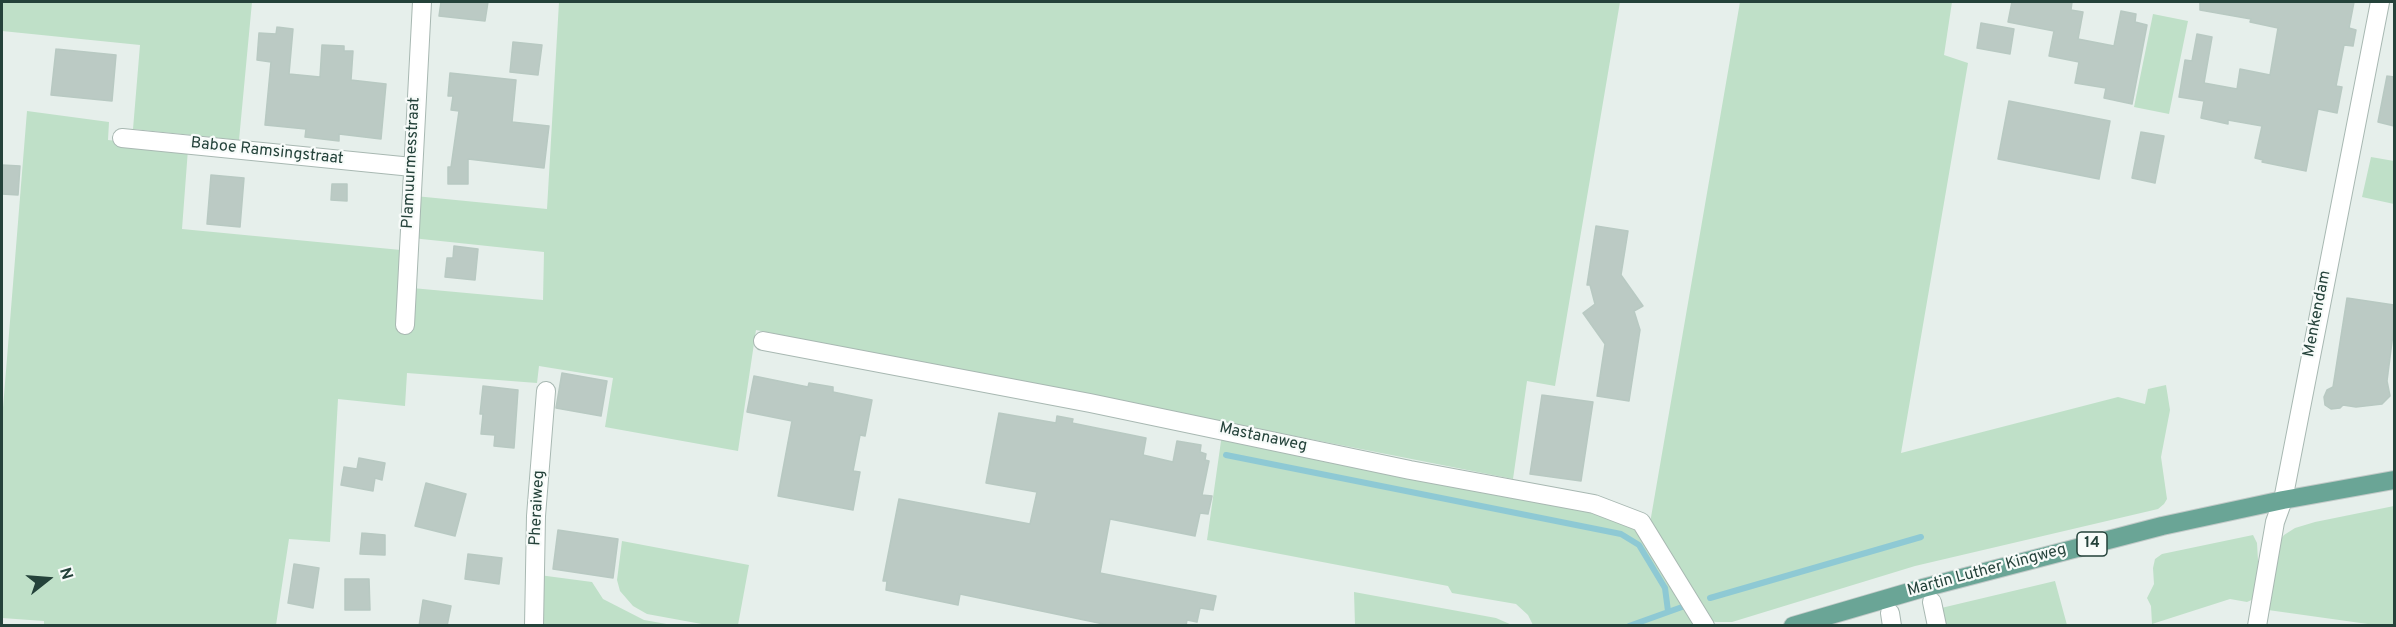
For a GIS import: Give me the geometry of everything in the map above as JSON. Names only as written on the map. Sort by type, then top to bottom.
[{"type":"main road","name":"Martin Luther Kingweg","points":[[1793,626],[1923,588],[2162,526],[2283,500],[2394,480]]},
{"type":"street","name":"Plamuurmesstraat","points":[[405,325],[422,2]]},
{"type":"street","name":"Menkendam","points":[[2257,626],[2275,522],[2283,500],[2380,2]]},
{"type":"street","name":"Baboe Ramsingstraat","points":[[122,138],[412,167]]},
{"type":"street","name":"Mastanaweg","points":[[763,341],[1090,403],[1410,470],[1594,504],[1641,522],[1705,626]]},
{"type":"street","name":"Pheraiweg","points":[[534,626],[536,516],[546,391]]},
{"type":"street","points":[[1932,602],[1937,626]]},
{"type":"green space","points":[[2,2],[252,2],[239,140],[133,129],[140,45],[2,31]]},
{"type":"green space","points":[[559,2],[1620,2],[1555,386],[1527,381],[1513,479],[756,330],[738,451],[605,427],[613,378],[539,366],[537,383],[407,373],[405,406],[338,399],[330,542],[289,539],[276,625],[44,626],[44,621],[2,618],[2,420],[27,111],[109,122],[108,140],[188,149],[182,229],[401,250],[412,288],[543,300],[544,252],[412,238],[415,196],[547,209]]},
{"type":"green space","points":[[1740,2],[1952,2],[1944,55],[1968,63],[1901,453],[2118,397],[2145,404],[2148,389],[2166,385],[2170,410],[2161,457],[2167,499],[2164,504],[2158,509],[1915,566],[1732,622],[1715,622],[1707,619],[1650,523]]},
{"type":"green space","points":[[2153,14],[2188,21],[2169,114],[2134,107]]},
{"type":"green space","points":[[2371,157],[2394,161],[2394,204],[2362,197]]},
{"type":"green space","points":[[1222,434],[1595,510],[1618,519],[1639,532],[1695,625],[1533,625],[1528,615],[1516,604],[1452,593],[1448,586],[1207,540]]},
{"type":"green space","points":[[2394,506],[2394,625],[2375,625],[2268,610],[2278,543],[2284,535],[2295,528],[2315,522]]},
{"type":"green space","points":[[2253,535],[2257,543],[2259,578],[2256,598],[2247,602],[2230,599],[2152,624],[2151,606],[2147,598],[2154,584],[2155,559],[2162,554]]},
{"type":"green space","points":[[622,541],[749,565],[738,625],[707,625],[647,614],[633,606],[620,591],[617,580]]},
{"type":"green space","points":[[539,575],[592,582],[603,599],[644,620],[672,625],[538,626]]},
{"type":"green space","points":[[2055,581],[2067,625],[1935,625],[1937,609]]},
{"type":"green space","points":[[1354,592],[1496,618],[1512,625],[1355,625]]},
{"type":"building","points":[[441,2],[488,2],[485,21],[439,16]]},
{"type":"building","points":[[2012,2],[2072,2],[2071,10],[2083,12],[2078,39],[2114,46],[2121,11],[2136,14],[2135,22],[2147,25],[2132,104],[2104,98],[2106,88],[2075,83],[2079,62],[2049,56],[2054,31],[2008,22]]},
{"type":"building","points":[[2200,2],[2354,2],[2349,28],[2356,30],[2353,46],[2344,45],[2336,86],[2342,87],[2337,113],[2318,109],[2306,171],[2262,162],[2263,160],[2255,158],[2262,126],[2228,120],[2228,124],[2201,118],[2204,101],[2179,97],[2185,60],[2192,61],[2197,34],[2212,37],[2204,83],[2237,89],[2240,69],[2270,75],[2278,28],[2250,22],[2251,19],[2200,10]]},
{"type":"building","points":[[1981,23],[2014,29],[2010,54],[1977,48]]},
{"type":"building","points":[[277,27],[293,29],[289,74],[320,77],[322,45],[344,46],[344,51],[353,51],[351,80],[386,84],[381,139],[339,134],[339,141],[305,137],[306,129],[265,125],[271,62],[257,60],[259,33],[276,34]]},
{"type":"building","points":[[513,42],[542,45],[538,75],[510,72]]},
{"type":"building","points":[[56,49],[116,55],[112,101],[51,95]]},
{"type":"building","points":[[450,73],[516,80],[512,122],[549,126],[544,168],[468,159],[468,184],[448,184],[448,167],[451,167],[459,111],[451,110],[453,96],[448,96]]},
{"type":"building","points":[[2387,76],[2394,77],[2394,126],[2378,122]]},
{"type":"building","points":[[2009,101],[2110,121],[2099,179],[1998,159]]},
{"type":"building","points":[[2141,132],[2164,136],[2155,183],[2132,178]]},
{"type":"building","points":[[2,165],[20,166],[18,195],[2,194]]},
{"type":"building","points":[[211,175],[244,178],[240,227],[207,224]]},
{"type":"building","points":[[332,184],[347,184],[347,201],[331,200]]},
{"type":"building","points":[[1596,226],[1628,231],[1621,275],[1643,306],[1634,311],[1640,330],[1629,401],[1597,396],[1605,344],[1583,313],[1595,304],[1590,285],[1587,285]]},
{"type":"building","points":[[454,246],[478,249],[475,280],[445,277],[447,258],[453,258]]},
{"type":"building","points":[[2347,298],[2394,305],[2394,326],[2387,381],[2390,396],[2382,404],[2356,407],[2343,405],[2340,408],[2331,409],[2325,405],[2324,397],[2327,390],[2333,387]]},
{"type":"building","points":[[562,373],[607,381],[601,416],[556,408]]},
{"type":"building","points":[[754,376],[808,387],[809,383],[833,387],[833,392],[872,400],[865,436],[860,435],[853,471],[860,472],[853,510],[778,496],[792,421],[747,412]]},
{"type":"building","points":[[483,386],[518,390],[514,448],[494,446],[495,435],[481,434],[483,414],[480,414]]},
{"type":"building","points":[[1542,395],[1593,402],[1581,481],[1530,474]]},
{"type":"building","points":[[999,413],[1056,423],[1057,416],[1073,419],[1072,423],[1146,438],[1143,455],[1173,462],[1177,441],[1201,445],[1200,452],[1206,454],[1205,460],[1209,461],[1202,495],[1212,496],[1208,514],[1200,513],[1195,536],[1110,519],[1100,573],[1216,596],[1213,610],[1200,608],[1197,622],[1187,620],[1186,626],[1113,626],[960,594],[958,605],[886,590],[887,581],[883,581],[899,499],[1030,524],[1037,492],[986,483]]},
{"type":"building","points":[[359,458],[385,463],[382,480],[375,478],[373,491],[341,485],[344,467],[357,469]]},
{"type":"building","points":[[426,483],[466,494],[455,536],[415,526]]},
{"type":"building","points":[[558,530],[618,539],[613,578],[553,569]]},
{"type":"building","points":[[362,533],[385,535],[385,555],[360,554]]},
{"type":"building","points":[[468,554],[502,558],[499,584],[465,579]]},
{"type":"building","points":[[294,564],[319,568],[313,608],[288,603]]},
{"type":"building","points":[[345,579],[369,579],[370,610],[345,610]]},
{"type":"building","points":[[423,600],[451,606],[447,626],[419,626]]},
{"type":"waterway","points":[[1226,455],[1621,534],[1639,545],[1665,588],[1668,611]]},
{"type":"waterway","points":[[1710,598],[1921,537]]},
{"type":"waterway","points":[[1629,626],[1682,607]]}]
